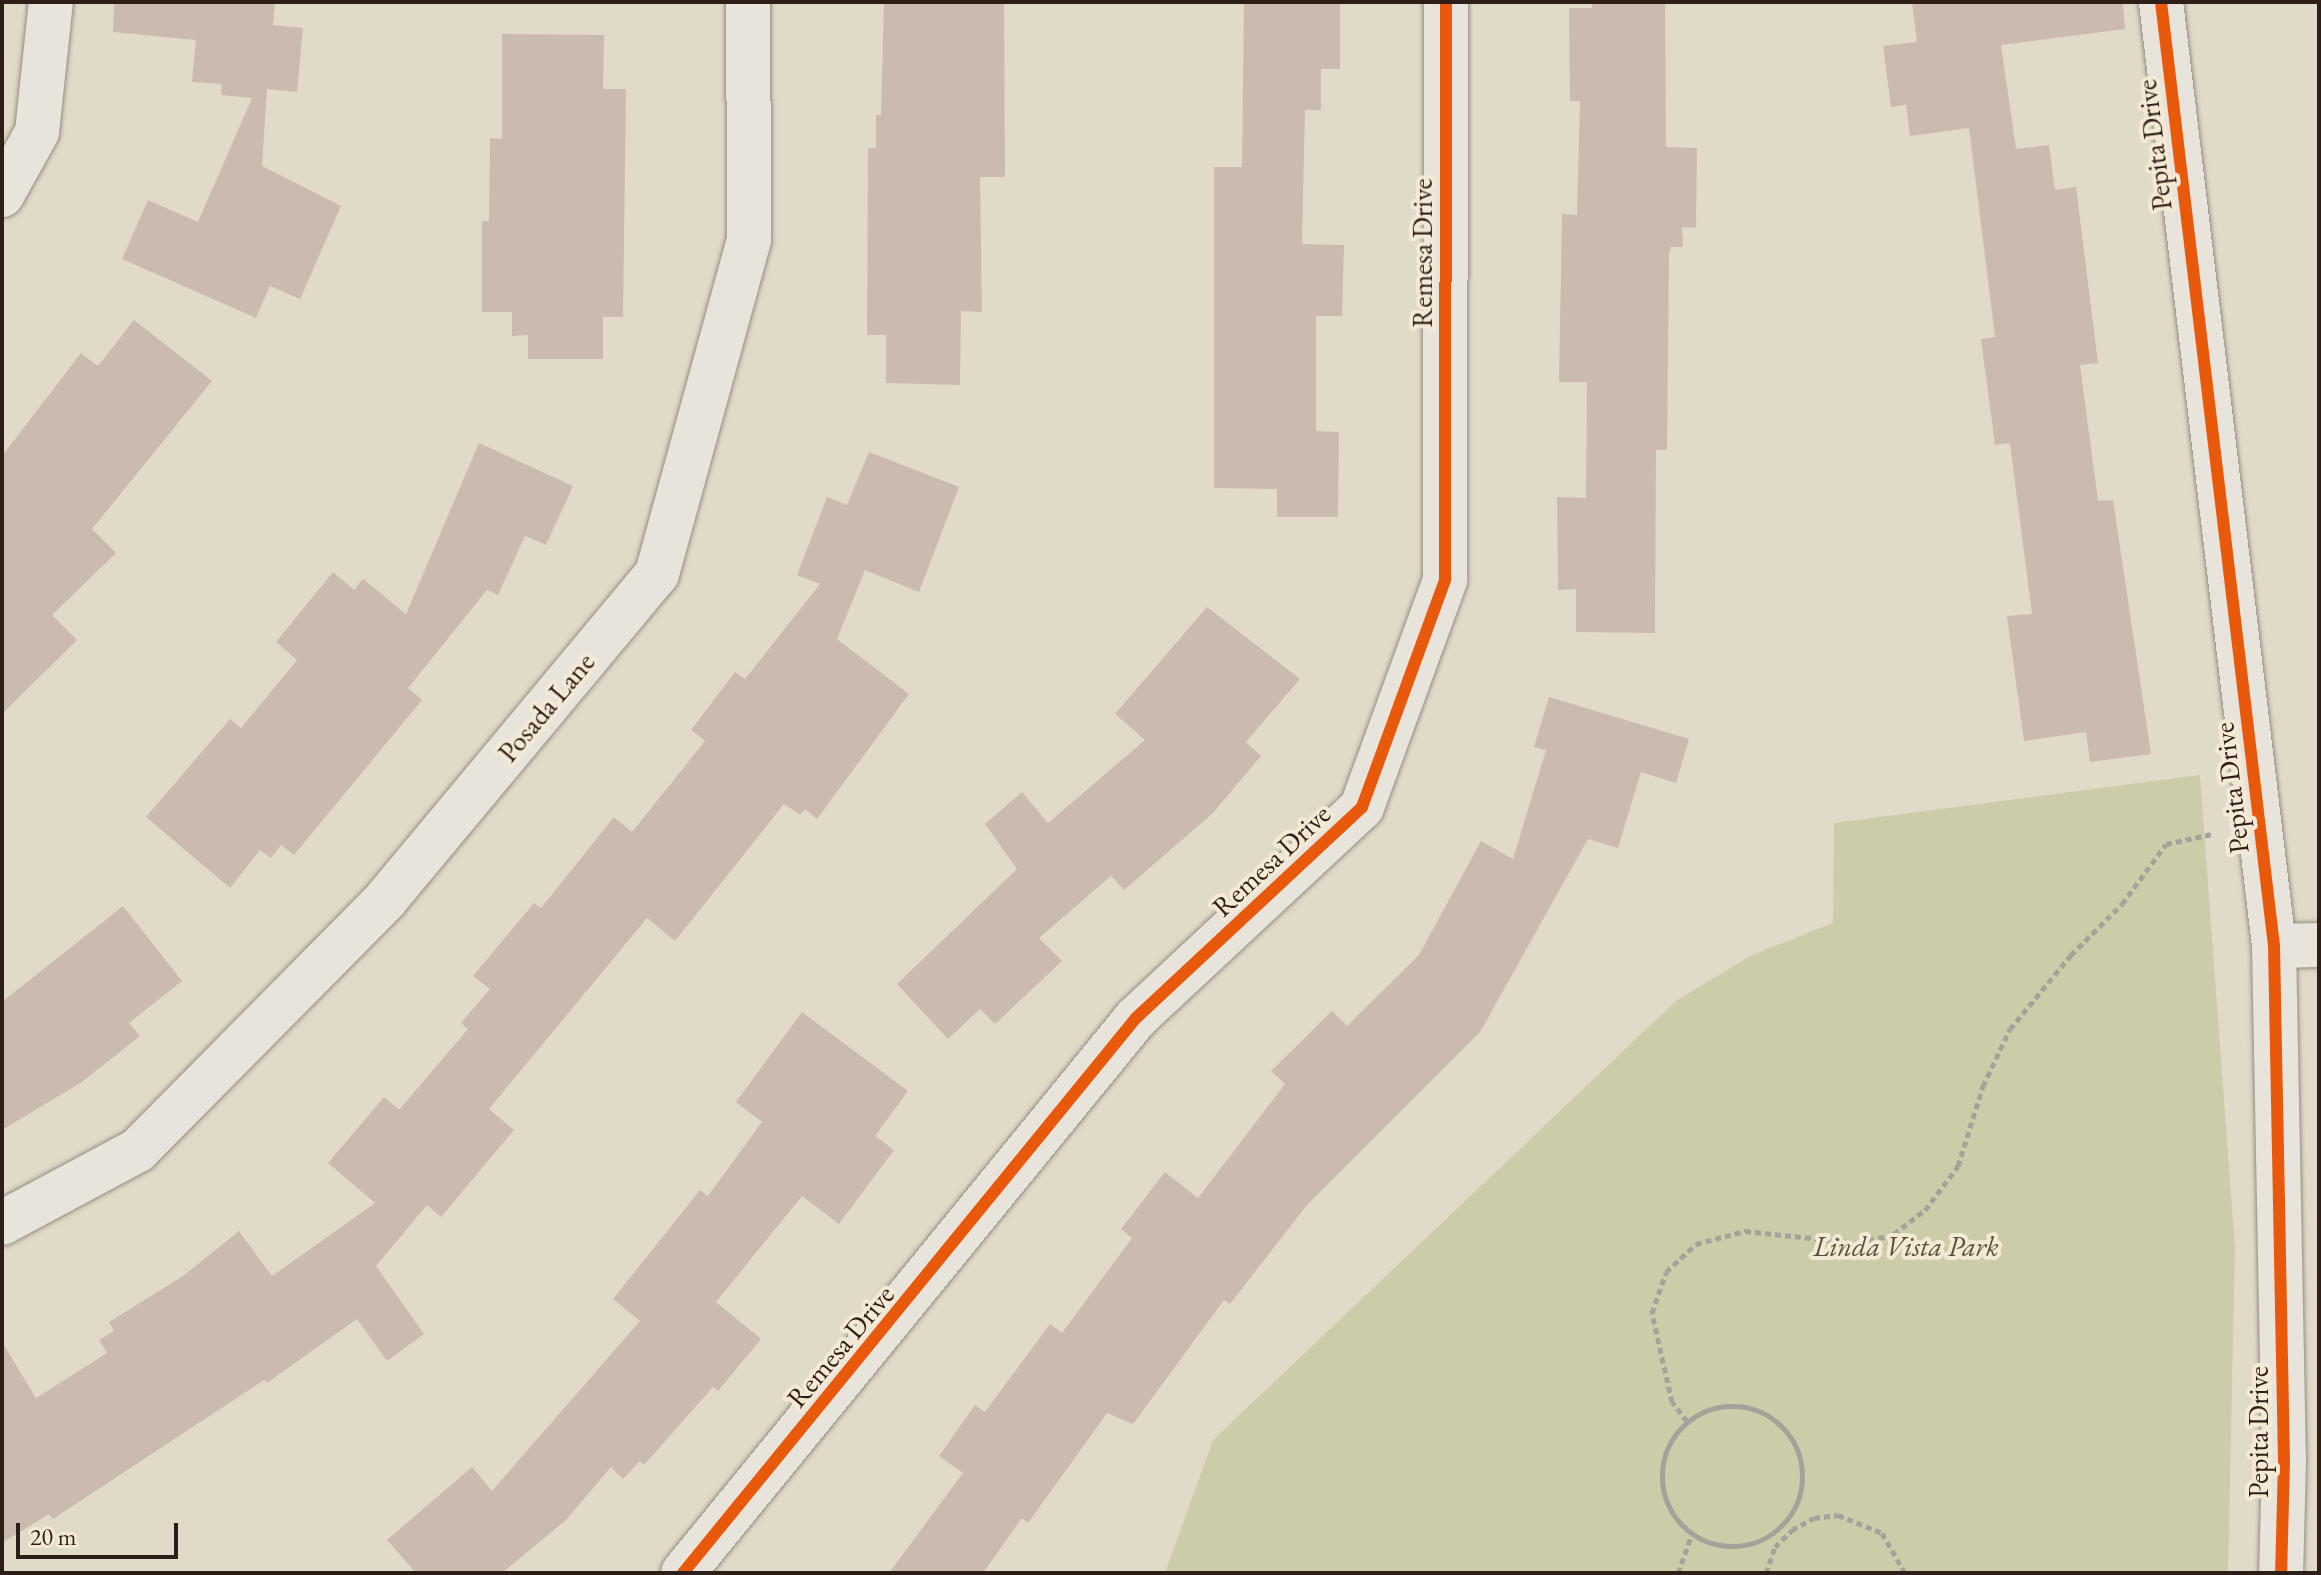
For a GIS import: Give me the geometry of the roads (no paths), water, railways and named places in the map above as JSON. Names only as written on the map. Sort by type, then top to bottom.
[{"type":"street","points":[[2,195],[37,132],[51,2]]},
{"type":"street","name":"Posada Lane","points":[[2,1223],[138,1150],[386,899],[657,574],[749,240],[748,2]]},
{"type":"street","name":"Remesa Drive","points":[[683,1573],[1136,1018],[1362,807],[1445,580],[1446,2]]},
{"type":"street","name":"Pepita Drive","points":[[2161,2],[2274,946],[2284,1462],[2281,1573]]},
{"type":"street","points":[[2274,946],[2319,945]]},
{"type":"park label","name":"Linda Vista Park","points":[[1906,1246]]}]
